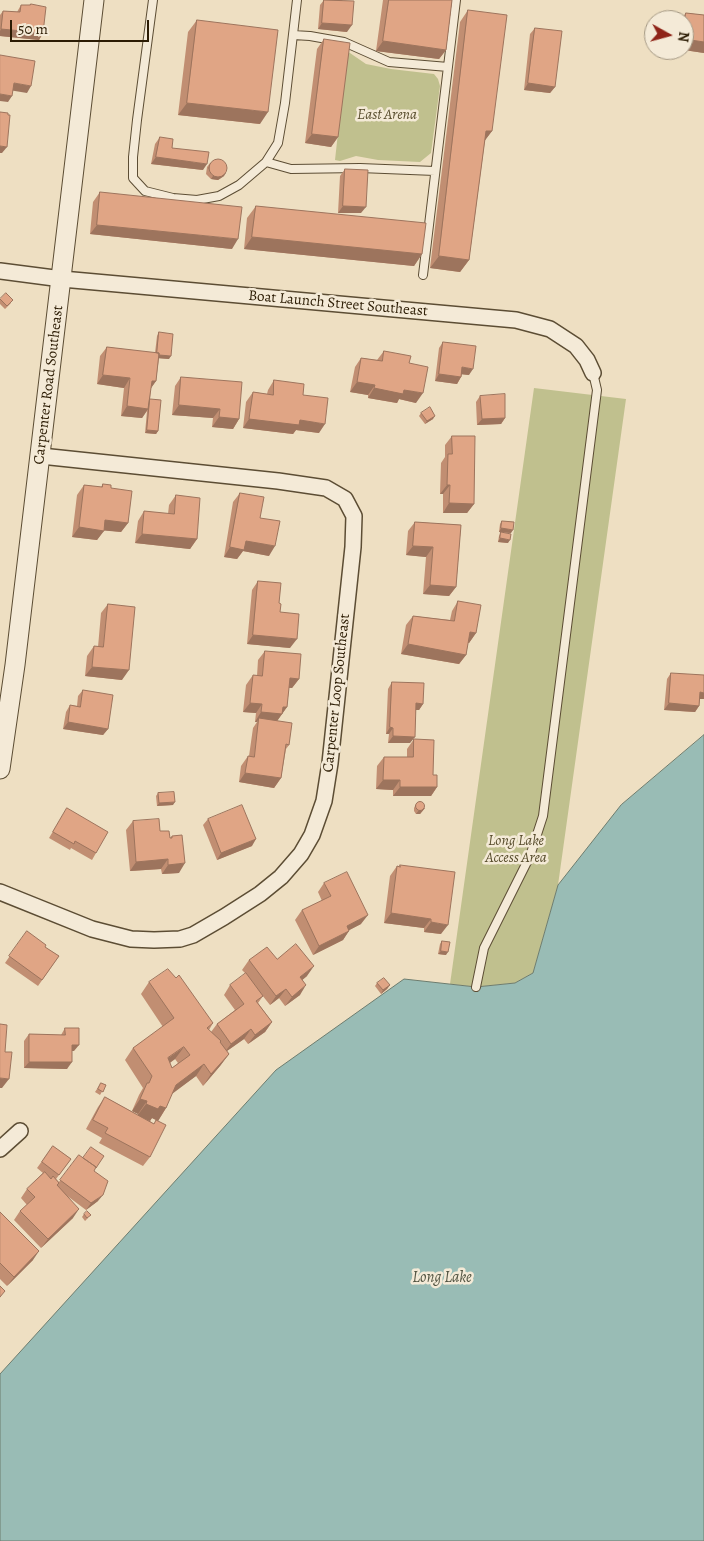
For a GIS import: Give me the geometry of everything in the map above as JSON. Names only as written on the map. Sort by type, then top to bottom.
[{"type":"street","name":"Carpenter Road Southeast","points":[[0,768],[41,456],[94,0]]},
{"type":"street","name":"Boat Launch Street Southeast","points":[[0,271],[62,279],[516,320],[550,329],[576,346],[587,360],[593,373]]},
{"type":"street","name":"Carpenter Loop Southeast","points":[[0,892],[92,929],[131,939],[180,939],[193,935],[224,917],[260,894],[281,877],[302,854],[312,835],[324,802],[330,763],[353,547],[354,516],[345,499],[326,488],[278,481],[41,456]]},
{"type":"street","points":[[0,1149],[20,1130]]},
{"type":"lane","points":[[153,0],[137,120],[133,178],[145,191],[173,198],[197,200],[219,196],[239,185],[266,162],[278,143],[285,104],[297,0]]},
{"type":"lane","points":[[423,275],[456,0]]},
{"type":"lane","points":[[293,35],[344,42],[389,62],[448,67]]},
{"type":"lane","points":[[266,162],[291,169],[360,168],[435,171]]},
{"type":"lane","points":[[476,987],[484,948],[530,856],[542,816],[597,390],[593,373]]},
{"type":"green space","name":"East Arena","points":[[347,51],[366,64],[434,74],[438,79],[440,86],[431,153],[420,162],[378,160],[356,156],[340,161],[335,160]]},
{"type":"green space","name":"Long Lake Access Area","points":[[534,388],[626,399],[558,885],[533,973],[515,983],[476,987],[450,984]]},
{"type":"water","name":"Long Lake","points":[[704,735],[704,1541],[0,1541],[0,1374],[276,1070],[404,979],[476,987],[515,983],[533,973],[558,885],[621,805]]},
{"type":"building","points":[[324,0],[354,1],[352,25],[322,23]]},
{"type":"building","points":[[389,0],[452,0],[446,50],[383,41]]},
{"type":"building","points":[[31,4],[46,7],[43,33],[1,29],[3,11],[20,12],[21,5]]},
{"type":"building","points":[[468,10],[507,15],[492,131],[486,131],[469,260],[439,256]]},
{"type":"building","points":[[694,14],[704,15],[704,42],[694,40]]},
{"type":"building","points":[[197,20],[278,30],[268,112],[187,103]]},
{"type":"building","points":[[535,28],[562,31],[555,87],[528,83]]},
{"type":"building","points":[[324,39],[350,43],[338,137],[312,134]]},
{"type":"building","points":[[0,55],[35,61],[31,86],[14,83],[12,96],[0,94]]},
{"type":"building","points":[[0,112],[10,115],[7,147],[0,146]]},
{"type":"building","points":[[160,137],[173,139],[172,148],[209,152],[207,164],[156,157]]},
{"type":"building","points":[[218,159],[224,162],[227,168],[224,174],[218,177],[212,174],[209,168],[212,162]]},
{"type":"building","points":[[345,169],[368,170],[366,207],[343,206]]},
{"type":"building","points":[[100,192],[242,207],[238,239],[97,225]]},
{"type":"building","points":[[256,206],[426,223],[422,254],[252,237]]},
{"type":"building","points":[[6,293],[13,300],[7,306],[0,299]]},
{"type":"building","points":[[159,332],[173,334],[171,356],[159,355],[157,353]]},
{"type":"building","points":[[443,342],[476,346],[473,369],[462,367],[461,377],[439,374]]},
{"type":"building","points":[[107,347],[159,353],[156,381],[152,381],[148,409],[127,406],[130,378],[103,375]]},
{"type":"building","points":[[384,351],[411,356],[409,363],[428,367],[423,393],[404,390],[403,394],[374,388],[375,385],[357,382],[361,358],[382,361]]},
{"type":"building","points":[[181,377],[242,382],[239,419],[219,417],[220,409],[179,405]]},
{"type":"building","points":[[274,380],[304,384],[303,395],[328,398],[325,424],[300,420],[299,425],[249,419],[253,392],[273,395]]},
{"type":"building","points":[[505,394],[505,418],[482,419],[480,396]]},
{"type":"building","points":[[150,399],[161,400],[158,431],[147,430]]},
{"type":"building","points":[[430,407],[435,416],[427,421],[421,413]]},
{"type":"building","points":[[452,436],[475,436],[474,504],[449,503],[450,485],[447,485],[448,454],[452,454]]},
{"type":"building","points":[[103,484],[111,485],[111,488],[132,491],[128,523],[105,520],[104,531],[79,527],[84,485],[102,487]]},
{"type":"building","points":[[240,493],[264,497],[260,518],[280,521],[275,546],[246,541],[244,550],[230,547]]},
{"type":"building","points":[[176,495],[200,498],[197,539],[142,534],[144,511],[174,514]]},
{"type":"building","points":[[502,521],[514,522],[513,530],[501,528]]},
{"type":"building","points":[[415,522],[461,525],[456,587],[430,585],[433,547],[413,546]]},
{"type":"building","points":[[501,532],[511,534],[510,540],[500,538]]},
{"type":"building","points":[[258,581],[281,583],[280,612],[299,614],[297,639],[253,635]]},
{"type":"building","points":[[458,601],[481,605],[476,633],[470,632],[466,655],[408,644],[413,616],[454,621]]},
{"type":"building","points":[[108,604],[135,607],[129,670],[92,667],[94,646],[103,647]]},
{"type":"building","points":[[265,651],[301,654],[299,679],[290,678],[287,707],[283,707],[282,714],[261,712],[262,704],[250,703],[253,675],[262,676]]},
{"type":"building","points":[[671,673],[704,675],[704,693],[700,692],[699,706],[669,703]]},
{"type":"building","points":[[392,682],[424,683],[423,704],[416,703],[415,737],[393,736],[393,728],[390,727]]},
{"type":"building","points":[[83,690],[113,695],[108,729],[68,722],[70,705],[80,707]]},
{"type":"building","points":[[259,718],[292,723],[289,745],[286,744],[281,778],[245,773],[248,756],[254,757]]},
{"type":"building","points":[[414,739],[434,740],[433,775],[437,775],[437,787],[400,787],[400,780],[383,780],[384,757],[413,757]]},
{"type":"building","points":[[174,792],[175,802],[159,803],[158,793]]},
{"type":"building","points":[[420,802],[424,806],[420,810],[416,806]]},
{"type":"building","points":[[242,805],[256,839],[221,853],[208,819]]},
{"type":"building","points":[[67,808],[108,832],[96,853],[75,841],[74,844],[53,832]]},
{"type":"building","points":[[159,819],[160,831],[169,831],[170,838],[182,835],[185,863],[168,865],[168,859],[136,862],[133,821]]},
{"type":"building","points":[[400,865],[455,872],[448,925],[431,922],[431,919],[391,913],[397,866],[400,867]]},
{"type":"building","points":[[347,872],[368,915],[347,926],[349,931],[319,946],[302,910],[331,896],[324,883]]},
{"type":"building","points":[[27,931],[46,945],[45,947],[59,956],[42,980],[9,956]]},
{"type":"building","points":[[442,941],[450,942],[448,952],[441,951]]},
{"type":"building","points":[[296,944],[314,966],[300,977],[306,985],[292,997],[286,989],[276,996],[249,960],[267,947],[277,959]]},
{"type":"building","points":[[168,969],[176,978],[179,975],[213,1023],[207,1028],[221,1041],[229,1054],[211,1074],[204,1064],[176,1085],[166,1108],[160,1106],[158,1109],[146,1104],[147,1101],[140,1099],[152,1076],[133,1048],[174,1018],[149,982]],"holes":[[[184,1047],[190,1055],[172,1068],[168,1058]]]},
{"type":"building","points":[[246,973],[263,996],[256,1001],[272,1022],[255,1035],[251,1029],[231,1044],[217,1024],[244,1004],[230,985]]},
{"type":"building","points":[[384,978],[390,985],[383,990],[377,983]]},
{"type":"building","points":[[0,1024],[7,1025],[5,1052],[12,1052],[9,1079],[0,1078]]},
{"type":"building","points":[[65,1028],[79,1028],[79,1045],[72,1045],[72,1062],[29,1062],[29,1034],[65,1035]]},
{"type":"building","points":[[101,1083],[106,1085],[103,1092],[98,1089]]},
{"type":"building","points":[[105,1097],[154,1124],[156,1120],[166,1125],[150,1157],[105,1133],[108,1128],[93,1120]]},
{"type":"building","points":[[53,1146],[71,1159],[59,1175],[42,1162]]},
{"type":"building","points":[[91,1147],[104,1156],[96,1168],[83,1158]]},
{"type":"building","points":[[79,1155],[96,1167],[94,1171],[108,1181],[103,1195],[91,1203],[60,1180]]},
{"type":"building","points":[[45,1172],[51,1179],[53,1176],[59,1183],[57,1185],[79,1209],[48,1239],[20,1211],[35,1197],[27,1189]]},
{"type":"building","points":[[87,1211],[91,1215],[87,1218],[84,1214]]},
{"type":"building","points":[[0,1212],[39,1251],[14,1277],[0,1263]]},
{"type":"building","points":[[0,1286],[5,1291],[0,1297]]}]
